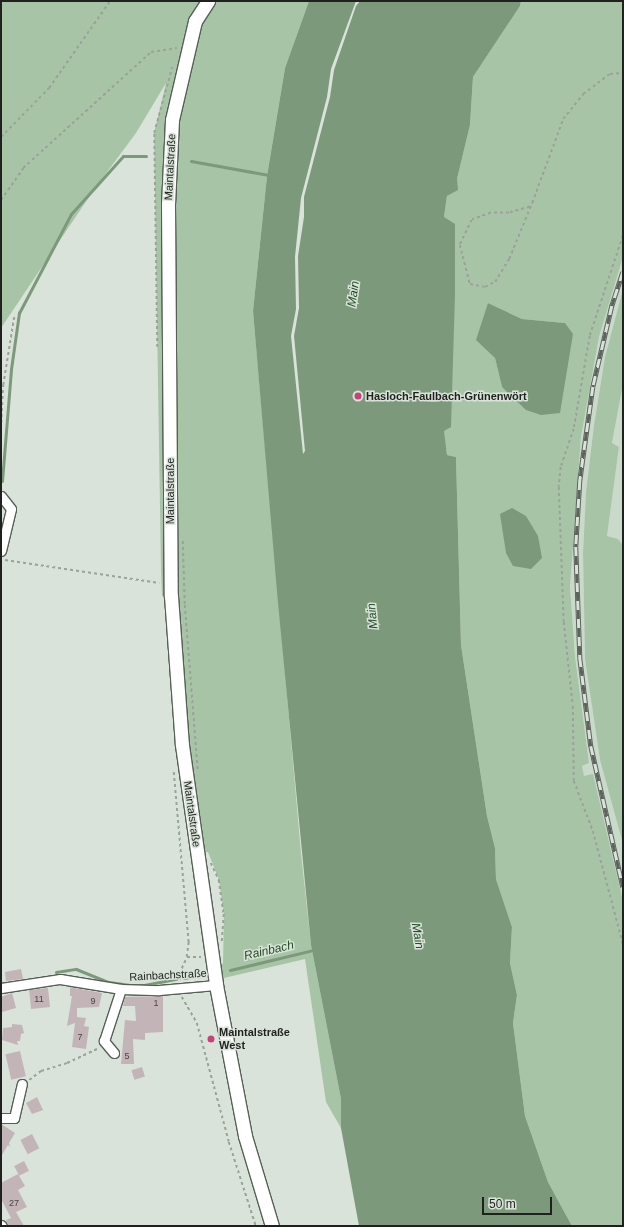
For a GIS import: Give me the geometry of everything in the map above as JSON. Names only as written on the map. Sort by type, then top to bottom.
[{"type":"main road","name":"Maintalstraße","points":[[208,1],[195,21],[172,120],[168,204],[171,596],[182,745],[216,985],[247,1144],[272,1226]]},
{"type":"street","points":[[1,496],[12,510],[1,551]]},
{"type":"street","name":"Rainbachstraße","points":[[1,988],[60,978],[121,989],[180,988],[216,985]]},
{"type":"street","name":"Rainbachstraße","points":[[104,1041],[121,989]]},
{"type":"street","points":[[104,1041],[114,1053]]},
{"type":"street","points":[[1,1118],[14,1118],[22,1084]]},
{"type":"path","points":[[1,137],[49,88],[110,1]]},
{"type":"path","points":[[1,200],[23,168],[151,52],[189,45]]},
{"type":"path","points":[[530,208],[509,213],[491,213],[472,220],[460,245],[470,284],[485,287],[495,282],[509,259],[530,208],[563,119],[583,94],[610,74],[623,73]]},
{"type":"path","points":[[623,236],[590,336],[574,429],[561,467],[559,487],[564,622],[572,706],[574,781],[593,830],[623,944]]},
{"type":"path","points":[[1,423],[3,385],[14,317]]},
{"type":"path","points":[[182,534],[185,609],[198,777]]},
{"type":"path","points":[[1,560],[162,583]]},
{"type":"path","points":[[210,858],[219,880],[224,914],[222,944]]},
{"type":"path","points":[[212,956],[187,957],[179,974],[181,996],[197,1023],[229,1142],[256,1226]]},
{"type":"path","points":[[22,1084],[42,1071],[95,1051],[104,1041]]},
{"type":"shaded area","points":[[1,1],[309,1],[285,68],[267,176],[253,311],[301,853],[311,945],[341,1099],[341,1128],[326,1102],[305,959],[215,980],[213,967],[223,964],[224,914],[219,880],[208,852],[197,852],[170,596],[162,596],[154,133],[166,83],[136,133],[93,191],[1,328]]},
{"type":"shaded area","points":[[521,1],[623,1],[623,257],[599,337],[581,437],[570,587],[575,656],[589,763],[582,766],[584,776],[593,774],[623,901],[623,1226],[572,1226],[548,1182],[525,1116],[513,1023],[517,995],[510,963],[512,927],[496,879],[495,848],[487,816],[461,645],[456,457],[447,455],[443,430],[444,217],[447,196],[457,190],[457,179],[470,125],[473,77],[520,6]],"holes":[[[488,303],[522,319],[565,323],[502,387],[495,358]]]},
{"type":"shaded area","points":[[623,257],[623,289],[605,357],[594,425],[586,492],[583,553],[585,659],[600,760],[623,844],[623,901],[593,775],[584,777],[582,766],[589,763],[575,656],[570,587],[581,437],[599,337]]},
{"type":"shaded area","points":[[623,289],[623,384],[612,443],[619,447],[607,536],[618,539],[623,545],[623,844],[600,760],[585,659],[583,553],[586,492],[594,425],[605,357]]},
{"type":"shaded area","points":[[623,384],[623,545],[618,539],[607,536],[619,447],[612,443]]},
{"type":"water","name":"Main","points":[[309,1],[356,1],[331,69],[327,97],[301,198],[295,257],[296,309],[291,336],[303,454],[305,451],[294,336],[299,308],[298,256],[304,217],[304,197],[330,97],[334,70],[356,6],[360,1],[521,1],[520,6],[473,77],[470,125],[457,179],[458,190],[447,196],[444,217],[455,224],[455,294],[451,427],[444,431],[447,455],[456,457],[461,645],[487,816],[495,848],[496,879],[512,927],[510,963],[517,995],[513,1023],[525,1116],[548,1182],[572,1226],[359,1226],[341,1128],[341,1099],[311,945],[278,603],[253,311],[267,176],[285,68]]},
{"type":"water","points":[[488,303],[522,319],[565,323],[573,334],[560,413],[541,415],[526,410],[502,387],[495,358],[476,340]]},
{"type":"water","points":[[512,508],[526,516],[538,536],[542,558],[531,569],[513,566],[506,553],[500,514]]},
{"type":"building","points":[[21,969],[23,979],[6,981],[5,972]]},
{"type":"building","points":[[70,987],[102,993],[99,1007],[77,1008],[77,1017],[86,1018],[84,1026],[89,1027],[86,1049],[72,1047],[75,1023],[67,1026],[72,996],[70,996]]},
{"type":"building","points":[[48,988],[50,1007],[31,1009],[29,990]]},
{"type":"building","points":[[12,993],[16,1008],[2,1012],[1,997]]},
{"type":"building","points":[[163,996],[163,1032],[145,1033],[145,1040],[133,1039],[134,1064],[121,1064],[125,1020],[136,1021],[135,1006],[123,1006],[125,997]]},
{"type":"building","points":[[12,1024],[22,1025],[24,1033],[21,1034],[20,1041],[17,1041],[18,1045],[2,1040],[3,1028],[12,1027]]},
{"type":"building","points":[[20,1051],[26,1076],[11,1080],[5,1054]]},
{"type":"building","points":[[142,1067],[145,1077],[134,1080],[131,1070]]},
{"type":"building","points":[[37,1097],[43,1110],[32,1114],[26,1103]]},
{"type":"building","points":[[1,1124],[15,1133],[9,1143],[10,1147],[8,1145],[2,1155]]},
{"type":"building","points":[[32,1134],[39,1148],[28,1154],[20,1140]]},
{"type":"building","points":[[24,1161],[29,1171],[19,1176],[14,1166]]},
{"type":"building","points":[[18,1174],[25,1186],[18,1190],[27,1207],[16,1212],[24,1226],[9,1226],[6,1220],[11,1218],[1,1199],[1,1183]]},
{"type":"waterway","points":[[2,481],[11,369],[19,313],[71,214],[123,156],[146,156]]},
{"type":"waterway","points":[[191,161],[269,175]]},
{"type":"waterway","name":"Rainbach","points":[[230,970],[313,950]]},
{"type":"waterway","name":"Rainbach","points":[[56,972],[76,969],[109,982],[139,986],[176,979]]},
{"type":"waterway","name":"Rainbach","points":[[184,978],[194,976]]},
{"type":"railway","points":[[623,272],[612,306],[593,387],[580,481],[576,547],[580,658],[591,746],[623,887]]},
{"type":"place","name":"Hasloch-Faulbach-Grünenwört","points":[[358,396]]},
{"type":"place","name":"Maintalstraße West","points":[[211,1039]]}]
